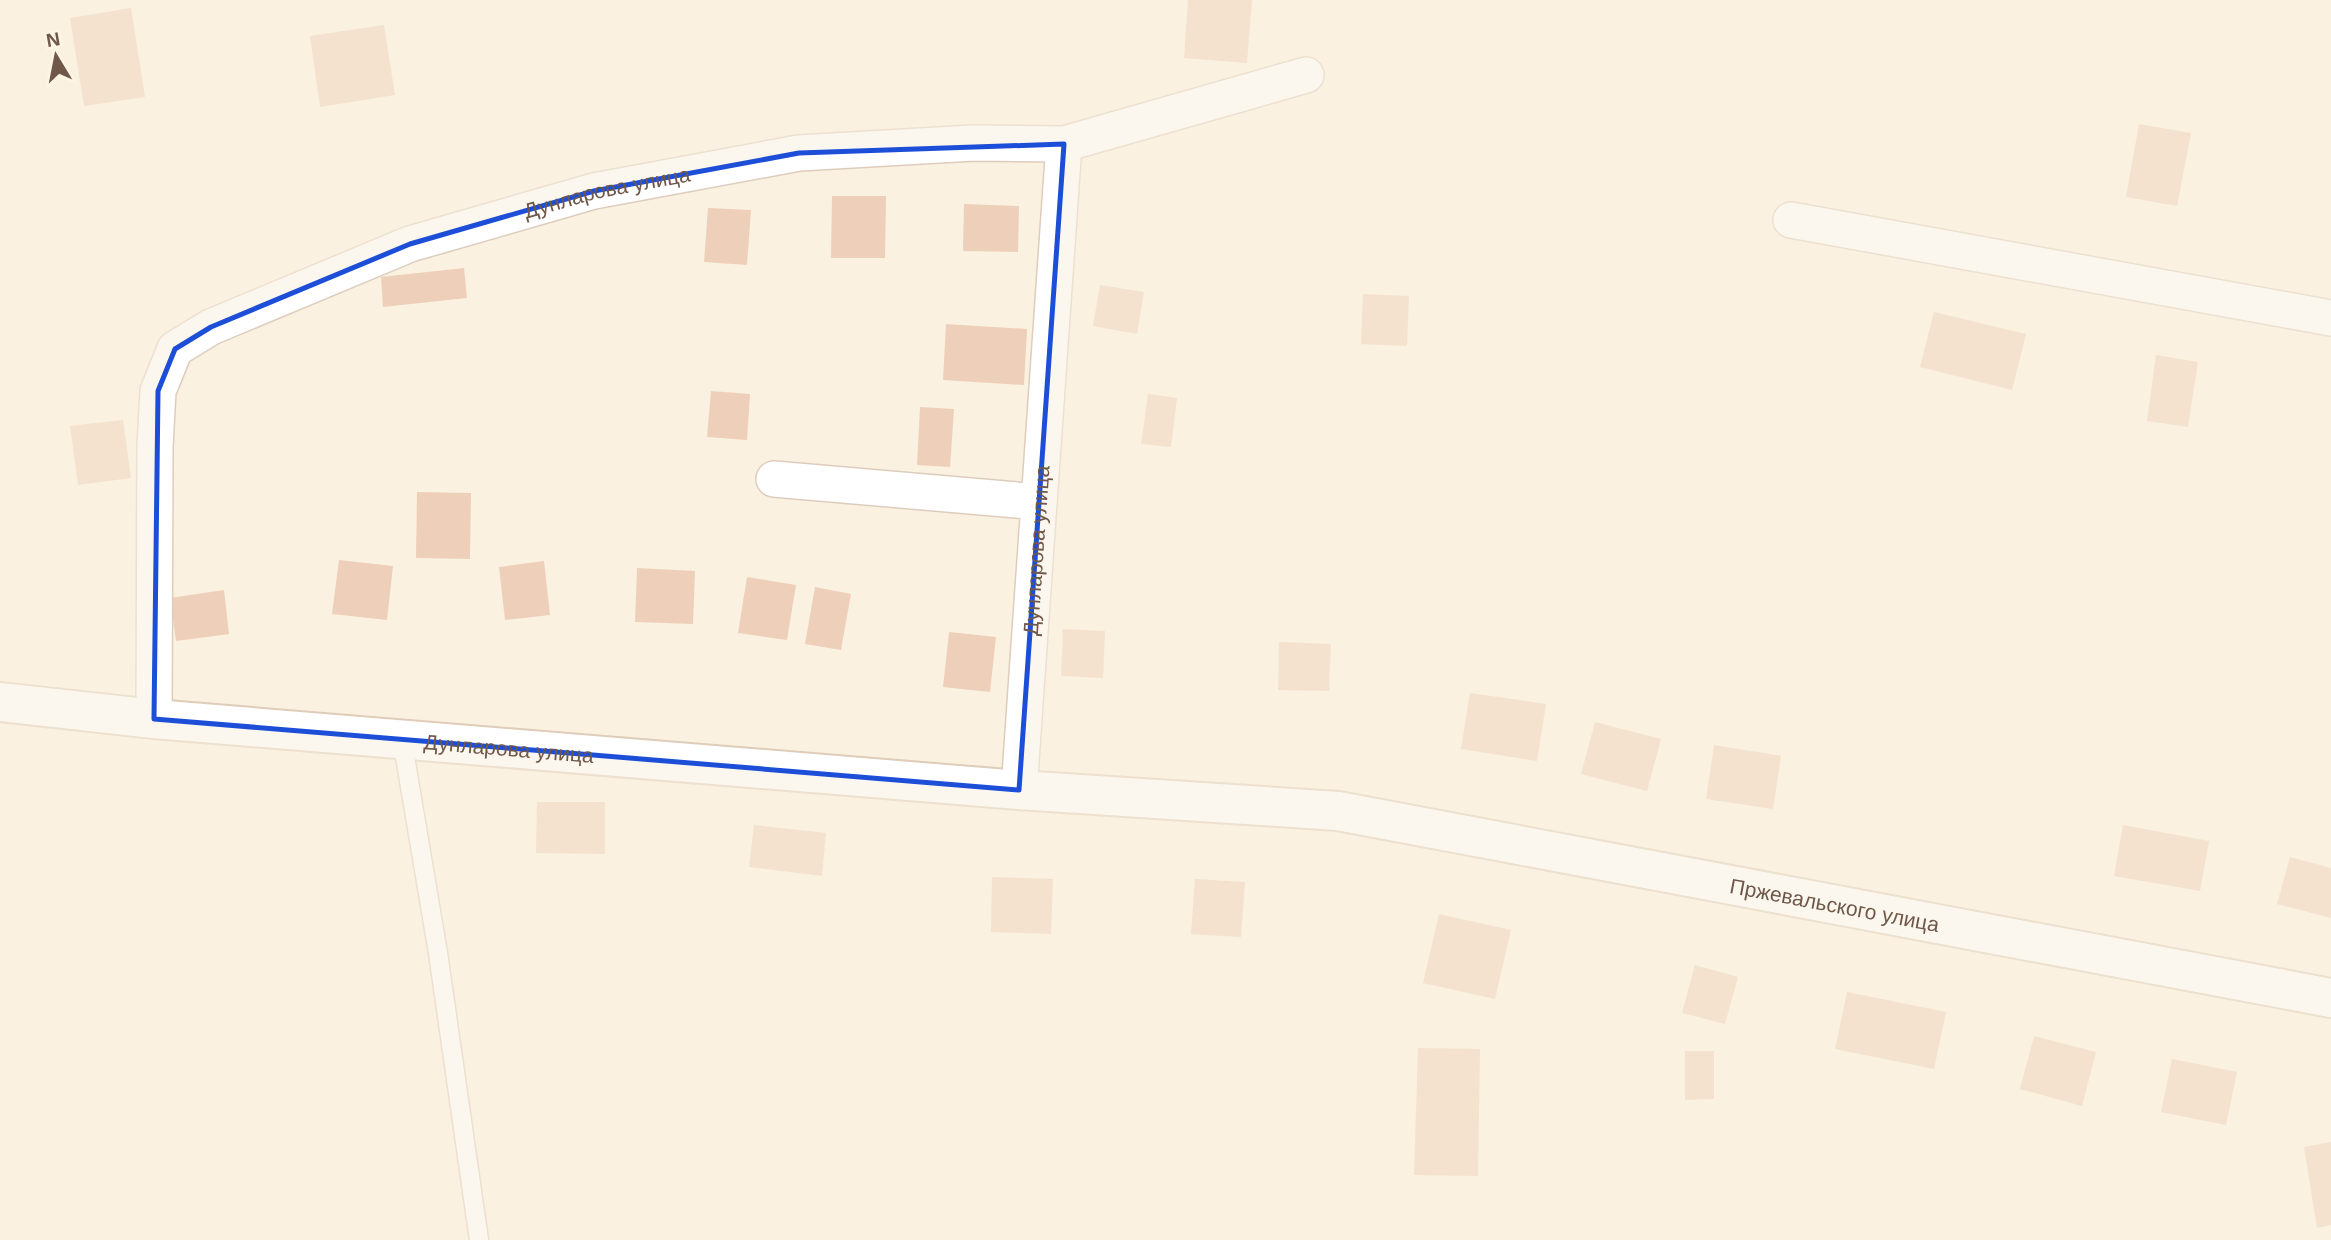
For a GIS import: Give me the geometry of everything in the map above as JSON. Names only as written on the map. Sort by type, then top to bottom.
[{"type":"street","name":"Дунларова улица","points":[[154,719],[155,447],[158,391],[175,349],[211,327],[410,244],[594,191],[799,153],[974,143],[1064,144],[1306,75]]},
{"type":"street","name":"Дунларова улица","points":[[1019,790],[1064,144]]},
{"type":"street","points":[[1791,220],[2331,318]]},
{"type":"street","points":[[774,479],[1039,502]]},
{"type":"street","name":"Дунларова улица","points":[[0,702],[154,719],[1019,790],[1338,811]]},
{"type":"street","name":"Пржевальского улица","points":[[1338,811],[2331,998]]},
{"type":"lane","points":[[402,739],[438,953],[479,1240]]},
{"type":"highlighted area","points":[[1064,144],[1019,790],[154,719],[158,391],[175,349],[211,327],[410,244],[594,191],[799,153]]},
{"type":"building","points":[[1188,0],[1252,0],[1247,63],[1184,58]]},
{"type":"building","points":[[131,8],[145,97],[84,106],[70,18]]},
{"type":"building","points":[[384,25],[395,95],[320,107],[310,36]]},
{"type":"building","points":[[2139,124],[2191,133],[2177,206],[2126,197]]},
{"type":"building","points":[[832,196],[886,196],[885,258],[831,258]]},
{"type":"building","points":[[964,204],[1019,206],[1018,252],[963,251]]},
{"type":"building","points":[[708,208],[751,210],[747,265],[704,262]]},
{"type":"building","points":[[464,268],[467,298],[383,307],[381,277]]},
{"type":"building","points":[[1100,285],[1144,292],[1137,334],[1093,326]]},
{"type":"building","points":[[1363,294],[1409,296],[1407,346],[1361,344]]},
{"type":"building","points":[[1934,312],[2026,334],[2012,390],[1920,367]]},
{"type":"building","points":[[946,324],[1027,329],[1024,385],[943,380]]},
{"type":"building","points":[[2156,355],[2198,362],[2188,427],[2147,421]]},
{"type":"building","points":[[711,391],[750,394],[747,440],[707,437]]},
{"type":"building","points":[[1148,394],[1177,398],[1171,447],[1141,444]]},
{"type":"building","points":[[920,407],[954,409],[950,467],[917,465]]},
{"type":"building","points":[[123,420],[131,478],[78,485],[70,426]]},
{"type":"building","points":[[417,492],[471,493],[470,559],[416,558]]},
{"type":"building","points":[[339,560],[393,566],[387,620],[332,614]]},
{"type":"building","points":[[544,561],[550,615],[505,620],[499,567]]},
{"type":"building","points":[[637,568],[695,571],[693,624],[635,622]]},
{"type":"building","points":[[747,577],[796,585],[787,640],[738,633]]},
{"type":"building","points":[[815,587],[851,594],[841,650],[805,644]]},
{"type":"building","points":[[224,590],[229,634],[176,641],[170,598]]},
{"type":"building","points":[[1063,629],[1105,631],[1103,678],[1061,676]]},
{"type":"building","points":[[949,632],[996,637],[990,692],[943,687]]},
{"type":"building","points":[[1279,642],[1331,644],[1329,691],[1278,690]]},
{"type":"building","points":[[1470,693],[1546,704],[1537,761],[1461,749]]},
{"type":"building","points":[[1595,722],[1661,739],[1647,791],[1581,774]]},
{"type":"building","points":[[1714,745],[1781,756],[1773,809],[1706,799]]},
{"type":"building","points":[[537,802],[605,802],[605,854],[536,853]]},
{"type":"building","points":[[754,825],[826,833],[822,876],[749,867]]},
{"type":"building","points":[[2123,825],[2209,841],[2200,891],[2114,876]]},
{"type":"building","points":[[2290,857],[2331,868],[2331,918],[2277,904]]},
{"type":"building","points":[[992,877],[1053,879],[1051,934],[991,932]]},
{"type":"building","points":[[1195,879],[1245,882],[1241,937],[1191,934]]},
{"type":"building","points":[[1439,914],[1511,930],[1495,999],[1423,983]]},
{"type":"building","points":[[1695,965],[1738,977],[1725,1024],[1682,1013]]},
{"type":"building","points":[[1847,992],[1946,1012],[1934,1069],[1835,1049]]},
{"type":"building","points":[[2034,1036],[2096,1052],[2082,1106],[2020,1089]]},
{"type":"building","points":[[1418,1048],[1480,1049],[1478,1176],[1414,1175]]},
{"type":"building","points":[[1685,1051],[1714,1051],[1714,1099],[1685,1100]]},
{"type":"building","points":[[2172,1059],[2237,1072],[2226,1125],[2161,1112]]},
{"type":"building","points":[[2331,1142],[2331,1225],[2317,1228],[2304,1147]]}]
